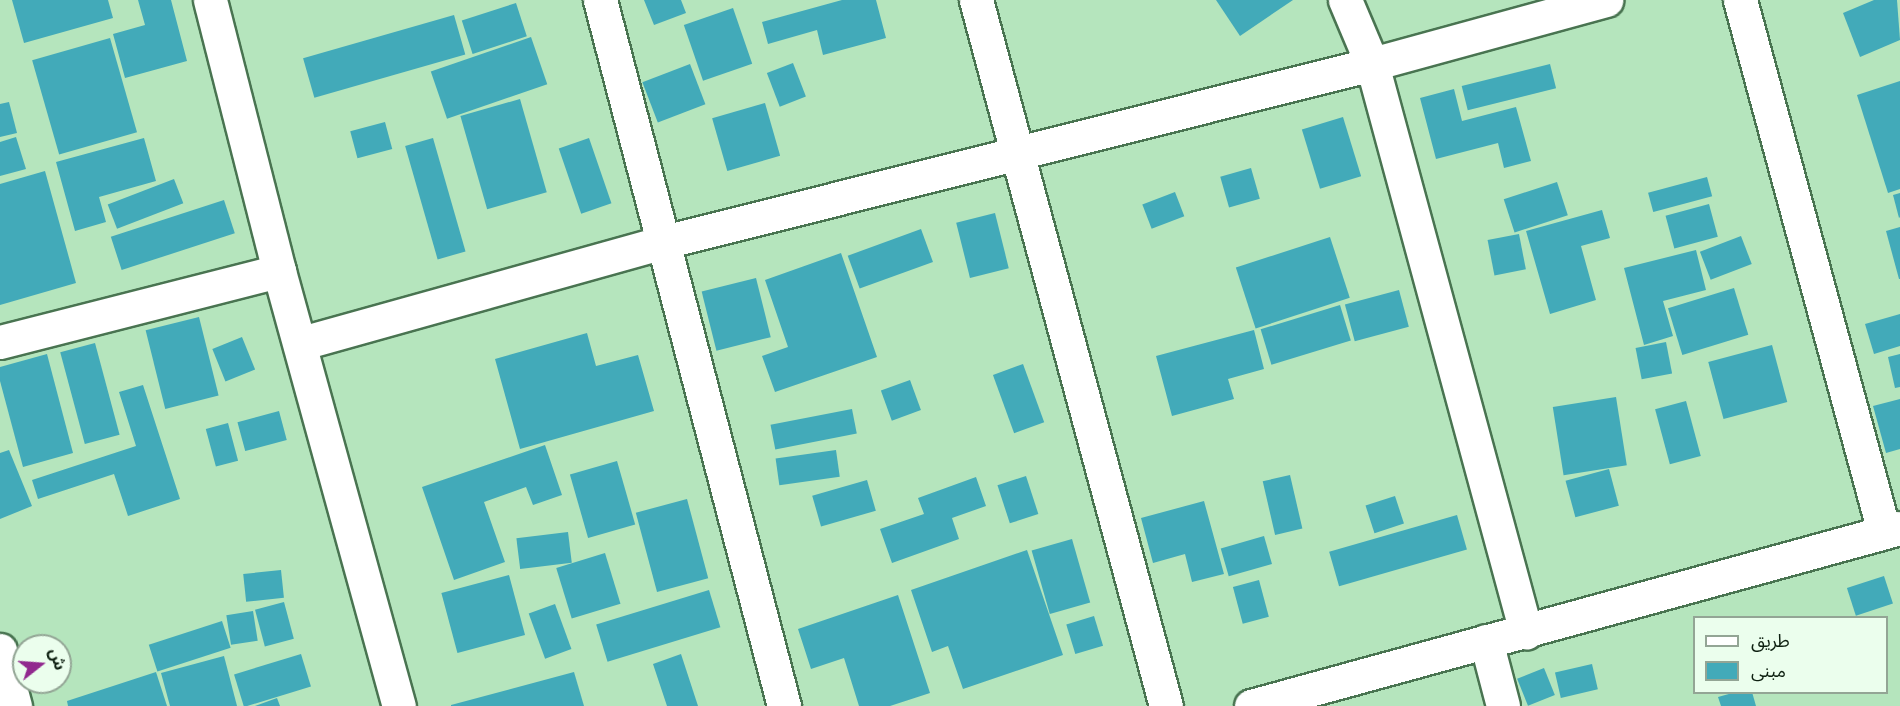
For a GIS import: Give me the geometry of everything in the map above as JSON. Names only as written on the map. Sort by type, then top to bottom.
[{"type":"street","points":[[210,0],[279,271],[302,343],[399,706]]},
{"type":"street","points":[[600,0],[784,706]]},
{"type":"street","points":[[976,0],[1166,706]]},
{"type":"street","points":[[1345,0],[1372,64],[1526,632]]},
{"type":"street","points":[[302,343],[664,242],[1372,64],[1606,0]]},
{"type":"street","points":[[1251,706],[1892,530],[1740,0]]},
{"type":"street","points":[[0,342],[279,271]]},
{"type":"street","points":[[1485,641],[1503,706]]},
{"type":"street","points":[[0,650],[15,706]]},
{"type":"building","points":[[12,0],[108,0],[113,18],[24,43]]},
{"type":"building","points":[[138,0],[171,0],[187,61],[125,78],[113,34],[145,25]]},
{"type":"building","points":[[644,0],[681,0],[686,13],[654,25]]},
{"type":"building","points":[[842,0],[876,0],[886,38],[823,55],[817,30],[768,44],[762,22]]},
{"type":"building","points":[[1216,0],[1293,0],[1240,36]]},
{"type":"building","points":[[1874,0],[1897,0],[1900,40],[1860,57],[1843,13]]},
{"type":"building","points":[[516,3],[527,36],[473,54],[462,21]]},
{"type":"building","points":[[733,8],[752,64],[703,81],[684,25]]},
{"type":"building","points":[[454,15],[465,54],[314,98],[303,58]]},
{"type":"building","points":[[531,37],[547,84],[447,119],[431,72]]},
{"type":"building","points":[[110,38],[137,132],[59,155],[32,60]]},
{"type":"building","points":[[793,63],[806,97],[780,107],[767,73]]},
{"type":"building","points":[[690,64],[705,104],[658,122],[642,82]]},
{"type":"building","points":[[1550,64],[1556,88],[1468,110],[1462,86]]},
{"type":"building","points":[[1900,81],[1900,189],[1888,193],[1857,95]]},
{"type":"building","points":[[1454,89],[1462,121],[1516,107],[1531,161],[1504,168],[1498,143],[1436,159],[1420,98]]},
{"type":"building","points":[[520,99],[547,192],[487,209],[460,116]]},
{"type":"building","points":[[9,102],[17,133],[0,137],[0,104]]},
{"type":"building","points":[[765,103],[780,156],[727,171],[712,118]]},
{"type":"building","points":[[1343,117],[1361,176],[1320,189],[1302,130]]},
{"type":"building","points":[[385,122],[392,149],[357,158],[350,131]]},
{"type":"building","points":[[16,137],[26,169],[0,176],[0,142]]},
{"type":"building","points":[[144,138],[156,181],[99,197],[106,222],[75,231],[56,162]]},
{"type":"building","points":[[433,138],[466,251],[438,259],[405,146]]},
{"type":"building","points":[[589,138],[611,203],[581,214],[559,148]]},
{"type":"building","points":[[1251,168],[1260,199],[1229,208],[1220,177]]},
{"type":"building","points":[[45,171],[76,283],[0,305],[0,184]]},
{"type":"building","points":[[1707,177],[1712,196],[1653,212],[1648,193]]},
{"type":"building","points":[[174,179],[183,203],[117,229],[108,204]]},
{"type":"building","points":[[1557,182],[1568,215],[1515,233],[1504,199]]},
{"type":"building","points":[[1175,192],[1184,216],[1152,229],[1142,205]]},
{"type":"building","points":[[1900,193],[1900,217],[1899,218],[1893,195]]},
{"type":"building","points":[[224,200],[235,233],[122,270],[111,237]]},
{"type":"building","points":[[1709,204],[1718,237],[1674,248],[1666,216]]},
{"type":"building","points":[[1602,210],[1610,238],[1581,246],[1596,300],[1550,314],[1526,231]]},
{"type":"building","points":[[995,213],[1009,268],[970,278],[956,223]]},
{"type":"building","points":[[1900,227],[1900,279],[1899,279],[1886,231]]},
{"type":"building","points":[[921,229],[933,262],[860,289],[848,256]]},
{"type":"building","points":[[1519,234],[1526,269],[1494,275],[1488,240]]},
{"type":"building","points":[[1741,236],[1752,264],[1711,280],[1700,252]]},
{"type":"building","points":[[1330,237],[1350,298],[1256,328],[1236,268]]},
{"type":"building","points":[[1696,250],[1706,290],[1663,301],[1673,336],[1644,345],[1624,268]]},
{"type":"building","points":[[841,253],[877,357],[775,392],[762,356],[788,347],[765,280]]},
{"type":"building","points":[[756,278],[771,337],[716,351],[702,292]]},
{"type":"building","points":[[1734,288],[1748,335],[1682,355],[1668,308]]},
{"type":"building","points":[[1399,290],[1409,327],[1355,341],[1345,304]]},
{"type":"building","points":[[1340,305],[1351,340],[1271,365],[1261,329]]},
{"type":"building","points":[[1900,314],[1900,346],[1874,354],[1865,324]]},
{"type":"building","points":[[199,317],[219,396],[165,409],[146,330]]},
{"type":"building","points":[[1254,330],[1264,369],[1228,379],[1234,399],[1172,416],[1156,356]]},
{"type":"building","points":[[587,333],[596,366],[638,355],[654,411],[520,449],[495,359]]},
{"type":"building","points":[[242,337],[255,369],[225,381],[212,349]]},
{"type":"building","points":[[1666,342],[1672,373],[1642,379],[1636,348]]},
{"type":"building","points":[[95,343],[120,435],[85,444],[60,352]]},
{"type":"building","points":[[1772,345],[1787,402],[1724,419],[1708,362]]},
{"type":"building","points":[[47,354],[73,453],[23,467],[0,381],[0,367]]},
{"type":"building","points":[[1900,354],[1900,387],[1895,388],[1888,357]]},
{"type":"building","points":[[1023,364],[1044,422],[1014,433],[993,375]]},
{"type":"building","points":[[910,380],[921,410],[892,421],[881,391]]},
{"type":"building","points":[[143,385],[180,499],[128,516],[114,474],[38,499],[32,480],[136,446],[119,392]]},
{"type":"building","points":[[1616,397],[1627,465],[1564,475],[1553,407]]},
{"type":"building","points":[[1900,399],[1900,449],[1886,453],[1873,406]]},
{"type":"building","points":[[1686,401],[1701,456],[1670,464],[1655,409]]},
{"type":"building","points":[[852,409],[857,434],[775,449],[771,425]]},
{"type":"building","points":[[279,411],[287,440],[245,451],[237,422]]},
{"type":"building","points":[[228,423],[238,461],[216,467],[206,429]]},
{"type":"building","points":[[545,445],[562,495],[533,505],[526,487],[484,502],[505,562],[454,580],[422,487]]},
{"type":"building","points":[[9,450],[32,506],[0,519],[0,453]]},
{"type":"building","points":[[836,450],[840,477],[779,485],[776,458]]},
{"type":"building","points":[[617,461],[635,524],[588,538],[570,475]]},
{"type":"building","points":[[1609,469],[1619,506],[1575,517],[1566,481]]},
{"type":"building","points":[[1290,475],[1302,529],[1275,535],[1263,481]]},
{"type":"building","points":[[1026,476],[1038,514],[1010,523],[997,485]]},
{"type":"building","points":[[976,477],[986,506],[952,518],[959,539],[892,563],[880,529],[924,514],[918,498]]},
{"type":"building","points":[[867,480],[876,511],[821,526],[812,496]]},
{"type":"building","points":[[1395,496],[1404,524],[1374,533],[1366,506]]},
{"type":"building","points":[[687,499],[708,578],[657,592],[636,513]]},
{"type":"building","points":[[1204,501],[1224,574],[1192,582],[1185,554],[1153,563],[1141,518]]},
{"type":"building","points":[[1457,515],[1467,550],[1339,586],[1329,552]]},
{"type":"building","points":[[568,532],[572,563],[520,569],[516,538]]},
{"type":"building","points":[[1264,536],[1272,564],[1229,576],[1221,548]]},
{"type":"building","points":[[1072,539],[1090,602],[1050,614],[1032,551]]},
{"type":"building","points":[[1027,550],[1063,655],[963,689],[948,646],[932,652],[911,590]]},
{"type":"building","points":[[605,553],[620,604],[572,619],[556,568]]},
{"type":"building","points":[[281,570],[284,598],[246,602],[243,574]]},
{"type":"building","points":[[509,575],[525,635],[457,653],[441,593]]},
{"type":"building","points":[[1884,576],[1893,604],[1856,616],[1847,588]]},
{"type":"building","points":[[1259,580],[1269,617],[1243,624],[1233,587]]},
{"type":"building","points":[[709,590],[720,627],[608,662],[596,624]]},
{"type":"building","points":[[898,595],[930,693],[890,706],[859,706],[844,658],[811,669],[798,629]]},
{"type":"building","points":[[284,602],[294,639],[265,646],[255,610]]},
{"type":"building","points":[[555,604],[571,649],[545,659],[529,614]]},
{"type":"building","points":[[253,611],[258,641],[231,645],[226,615]]},
{"type":"building","points":[[1094,616],[1103,646],[1075,654],[1066,624]]},
{"type":"building","points":[[222,621],[231,648],[157,671],[149,645]]},
{"type":"building","points":[[301,654],[311,687],[244,706],[234,674]]},
{"type":"building","points":[[681,654],[698,706],[667,706],[653,664]]},
{"type":"building","points":[[224,656],[237,706],[170,706],[161,673]]},
{"type":"building","points":[[1592,664],[1598,689],[1561,698],[1555,673]]},
{"type":"building","points":[[1544,668],[1555,695],[1528,706],[1517,679]]},
{"type":"building","points":[[156,672],[167,706],[68,706],[67,701]]},
{"type":"building","points":[[574,672],[584,706],[451,706],[451,705]]},
{"type":"building","points":[[1729,694],[1753,694],[1756,706],[1721,706],[1718,697]]},
{"type":"building","points":[[277,698],[280,706],[255,706]]}]
